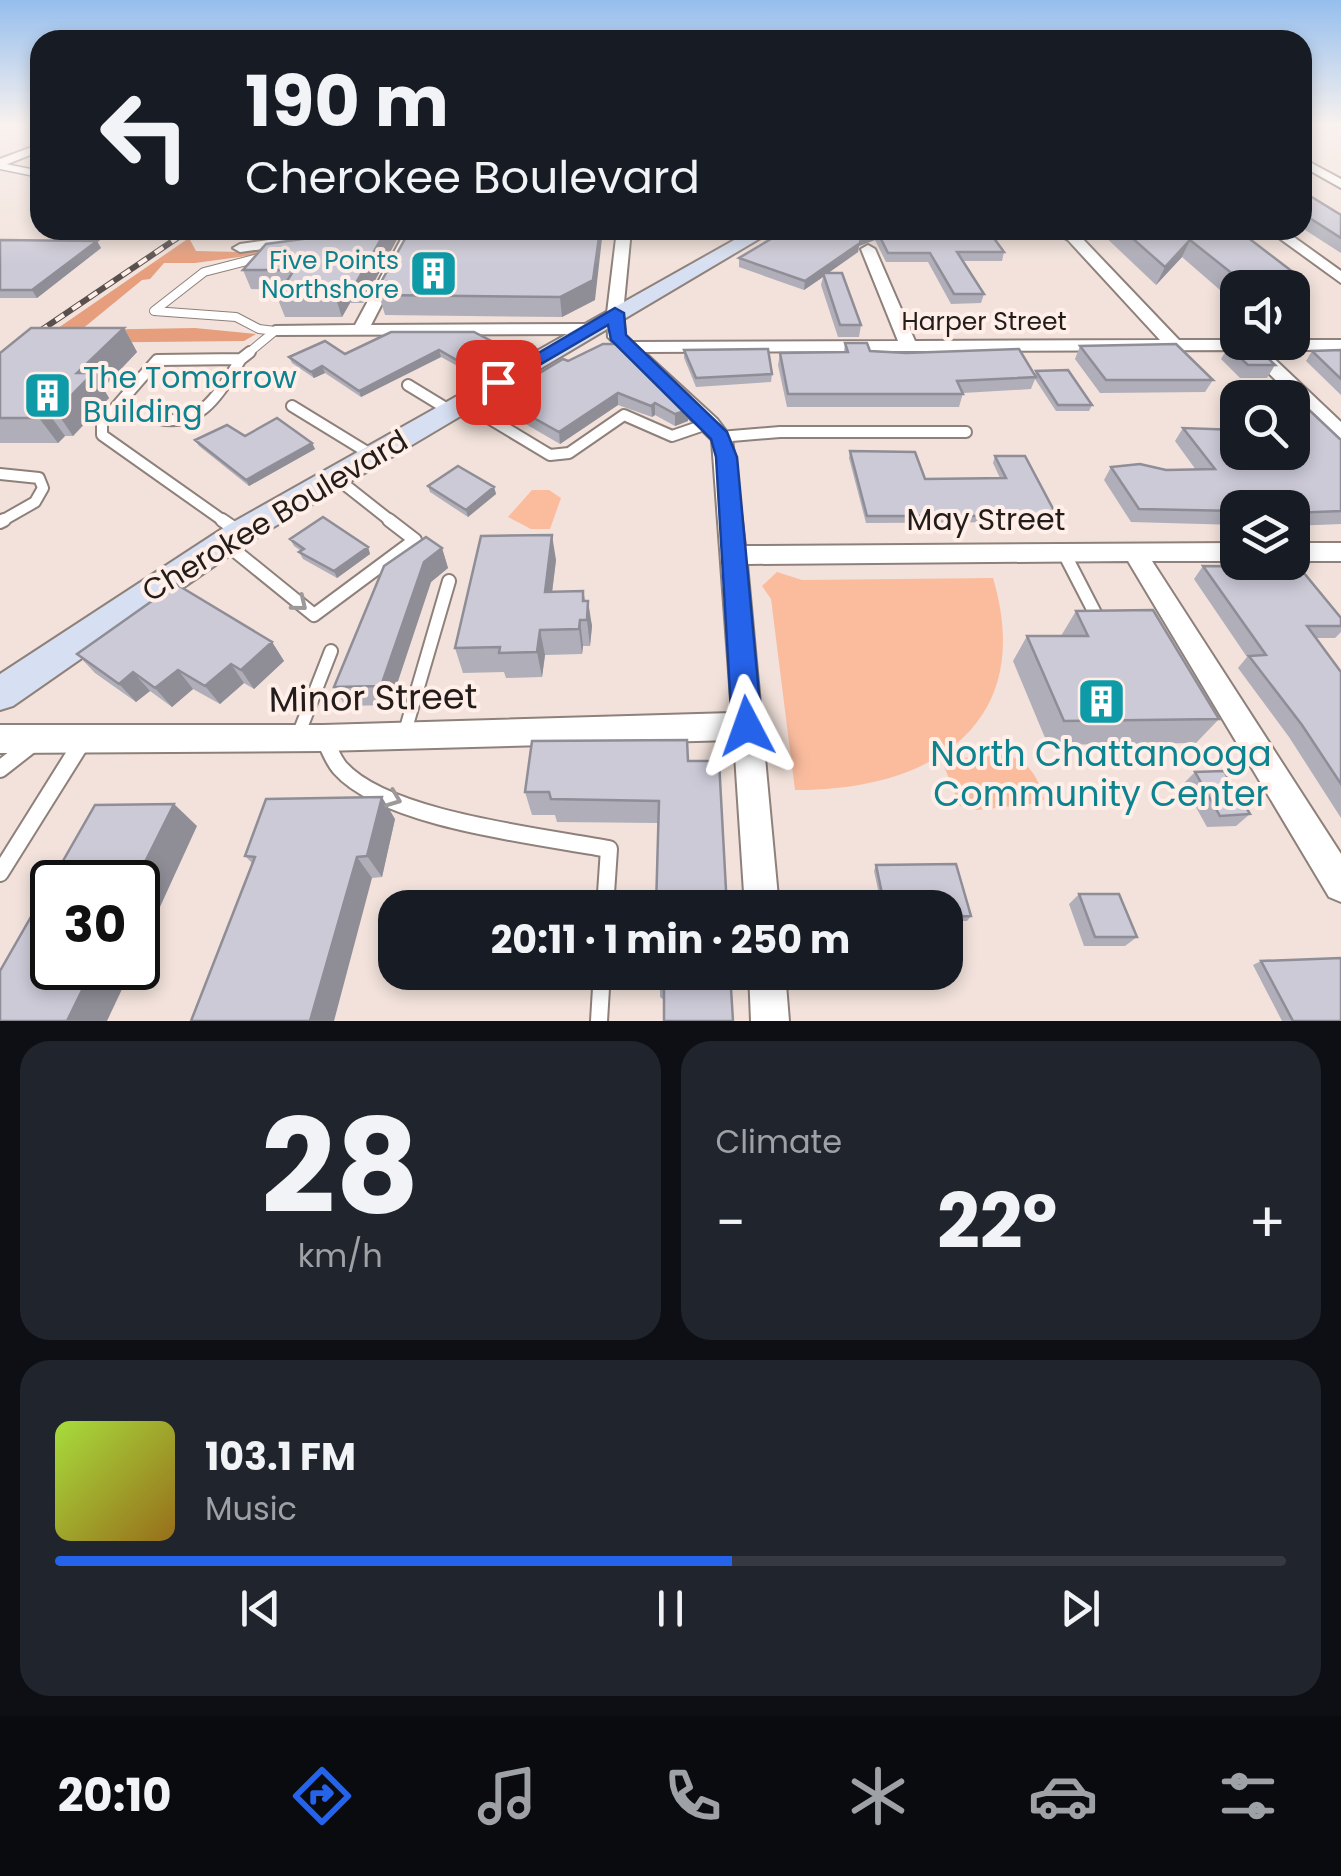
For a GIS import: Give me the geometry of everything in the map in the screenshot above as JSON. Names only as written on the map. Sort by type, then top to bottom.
[{"type":"main road","name":"Cherokee Boulevard","points":[[0,694],[232,537],[747,240]]},
{"type":"street","points":[[240,248],[303,240]]},
{"type":"street","points":[[360,331],[408,240]]},
{"type":"street","points":[[623,240],[615,313],[618,337],[715,430],[726,457],[761,890]]},
{"type":"street","points":[[1076,240],[1174,345]]},
{"type":"street","points":[[1289,240],[1341,278]]},
{"type":"street","points":[[868,249],[910,346]]},
{"type":"street","points":[[275,331],[587,329]]},
{"type":"street","name":"Harper Street","points":[[628,347],[1220,345]]},
{"type":"street","name":"Harper Street","points":[[1310,345],[1341,345]]},
{"type":"street","points":[[1264,360],[1341,432]]},
{"type":"street","points":[[1134,552],[1341,885]]},
{"type":"street","name":"May Street","points":[[734,555],[1220,552]]},
{"type":"street","points":[[1310,552],[1341,552]]},
{"type":"street","name":"Minor Street","points":[[0,738],[310,738],[747,726]]},
{"type":"street","points":[[768,990],[770,1021]]},
{"type":"lane","points":[[316,250],[330,240]]},
{"type":"lane","points":[[273,256],[232,261],[196,273],[154,311],[236,317],[260,329],[275,331]]},
{"type":"lane","points":[[160,419],[185,423],[202,416],[241,359],[275,331]]},
{"type":"lane","points":[[241,359],[156,360],[102,422],[102,435],[232,537],[314,615],[415,540],[335,476]]},
{"type":"lane","points":[[408,385],[550,455],[569,453],[624,415],[672,436],[715,430],[966,432]]},
{"type":"lane","points":[[292,406],[372,455]]},
{"type":"lane","points":[[0,474],[39,478],[43,488],[35,502],[2,519]]},
{"type":"lane","points":[[1064,552],[1096,615]]},
{"type":"lane","points":[[404,735],[449,581]]},
{"type":"lane","points":[[332,651],[310,738],[342,770],[384,797],[436,814],[609,849],[607,890]]},
{"type":"lane","points":[[0,769],[40,739]]},
{"type":"lane","points":[[0,873],[84,739]]},
{"type":"lane","points":[[599,1021],[601,990]]},
{"type":"shaded area","points":[[186,240],[196,251],[240,252],[318,241],[320,246],[195,263],[164,263],[150,279],[142,280],[81,330],[195,328],[256,334],[244,341],[53,343],[42,339]]},
{"type":"shaded area","points":[[532,490],[549,490],[561,498],[550,529],[531,529],[508,517]]},
{"type":"shaded area","points":[[777,572],[802,580],[993,578],[1003,630],[999,674],[985,710],[961,740],[928,762],[889,778],[844,787],[795,790],[771,599],[762,586]]},
{"type":"shaded area","points":[[1003,755],[1030,769],[1042,791],[1041,803],[977,810],[960,806],[944,766],[963,758]]},
{"type":"building","points":[[1312,197],[1341,215],[1341,238],[1312,219]]},
{"type":"building","points":[[0,240],[97,241],[32,290],[0,290]]},
{"type":"building","points":[[380,240],[356,283],[344,283],[335,296],[277,297],[294,270],[243,270],[266,244]]},
{"type":"building","points":[[404,240],[599,240],[593,280],[560,297],[379,295],[386,282],[381,282]]},
{"type":"building","points":[[769,240],[860,240],[805,281],[739,258]]},
{"type":"building","points":[[882,240],[995,240],[1004,252],[957,252],[984,294],[954,294],[930,253],[888,253]]},
{"type":"building","points":[[1134,240],[1190,240],[1165,267]]},
{"type":"building","points":[[1190,240],[1251,240],[1290,270],[1228,270]]},
{"type":"building","points":[[823,273],[842,273],[861,325],[840,325]]},
{"type":"building","points":[[31,328],[124,328],[77,373],[93,373],[56,411],[47,411],[39,418],[0,418],[0,353]]},
{"type":"building","points":[[391,332],[474,332],[497,344],[462,363],[439,350],[359,391],[322,366],[311,372],[289,357],[325,341],[345,354]]},
{"type":"building","points":[[845,343],[867,343],[870,351],[906,353],[1019,349],[1036,377],[957,381],[963,394],[788,394],[780,353],[848,352]]},
{"type":"building","points":[[603,344],[617,344],[688,410],[675,414],[655,403],[651,406],[618,393],[559,432],[498,398],[563,359],[568,361]]},
{"type":"building","points":[[1176,344],[1213,380],[1106,380],[1080,346]]},
{"type":"building","points":[[768,349],[772,374],[696,378],[684,350]]},
{"type":"building","points":[[1341,350],[1341,379],[1312,351]]},
{"type":"building","points":[[1242,360],[1270,360],[1275,365],[1248,365]]},
{"type":"building","points":[[1068,370],[1092,405],[1058,405],[1036,371]]},
{"type":"building","points":[[1310,411],[1341,440],[1341,511],[1310,512],[1310,490],[1220,490],[1220,511],[1139,509],[1111,467],[1140,464],[1166,470],[1215,469],[1183,428],[1220,429],[1220,470],[1310,470]]},
{"type":"building","points":[[277,418],[312,443],[246,480],[195,440],[227,425],[245,436]]},
{"type":"building","points":[[850,451],[915,452],[925,479],[1006,478],[995,456],[1025,456],[1059,520],[1027,521],[1024,516],[867,516]]},
{"type":"building","points":[[458,466],[494,487],[466,510],[428,486]]},
{"type":"building","points":[[323,517],[368,547],[334,571],[299,552],[304,549],[290,539]]},
{"type":"building","points":[[552,535],[545,592],[583,591],[583,601],[588,601],[587,620],[580,620],[579,629],[540,630],[537,652],[499,653],[500,647],[455,648],[481,536]]},
{"type":"building","points":[[426,537],[442,548],[424,562],[381,686],[334,687],[384,566]]},
{"type":"building","points":[[1203,566],[1220,566],[1220,580],[1310,580],[1341,618],[1341,626],[1307,626],[1341,672],[1341,784],[1249,656],[1266,655]]},
{"type":"building","points":[[176,584],[272,642],[241,670],[231,664],[205,686],[178,670],[155,688],[133,672],[119,684],[77,654]]},
{"type":"building","name":"North Chattanooga Community Center","points":[[1153,610],[1219,719],[1064,721],[1027,636],[1088,636],[1076,611]]},
{"type":"building","points":[[687,740],[688,761],[719,761],[726,890],[657,890],[659,801],[551,799],[549,792],[525,792],[532,741]]},
{"type":"building","points":[[1224,771],[1250,814],[1220,816],[1195,772]]},
{"type":"building","points":[[382,797],[367,856],[357,857],[310,1021],[191,1021],[255,857],[245,856],[266,799]]},
{"type":"building","points":[[174,804],[146,860],[64,860],[95,805]]},
{"type":"building","points":[[956,864],[971,916],[963,916],[963,890],[881,890],[876,865]]},
{"type":"building","points":[[1079,894],[1119,894],[1137,937],[1095,937]]},
{"type":"building","points":[[30,919],[30,990],[82,990],[67,1021],[0,1021],[0,971]]},
{"type":"building","points":[[1341,958],[1341,1021],[1293,1021],[1261,961]]},
{"type":"building","points":[[664,990],[731,990],[733,1021],[664,1021]]},
{"type":"railway","points":[[6,354],[174,240]]},
{"type":"railway","points":[[0,358],[6,354]]},
{"type":"place","name":"Five Points Northshore","points":[[434,274]]},
{"type":"place","name":"The Tomorrow Building","points":[[48,395]]},
{"type":"place","name":"North Chattanooga Community Center","points":[[1101,702]]},
{"type":"route","points":[[498,382],[615,313],[618,337],[720,436],[726,457],[747,726]]}]
